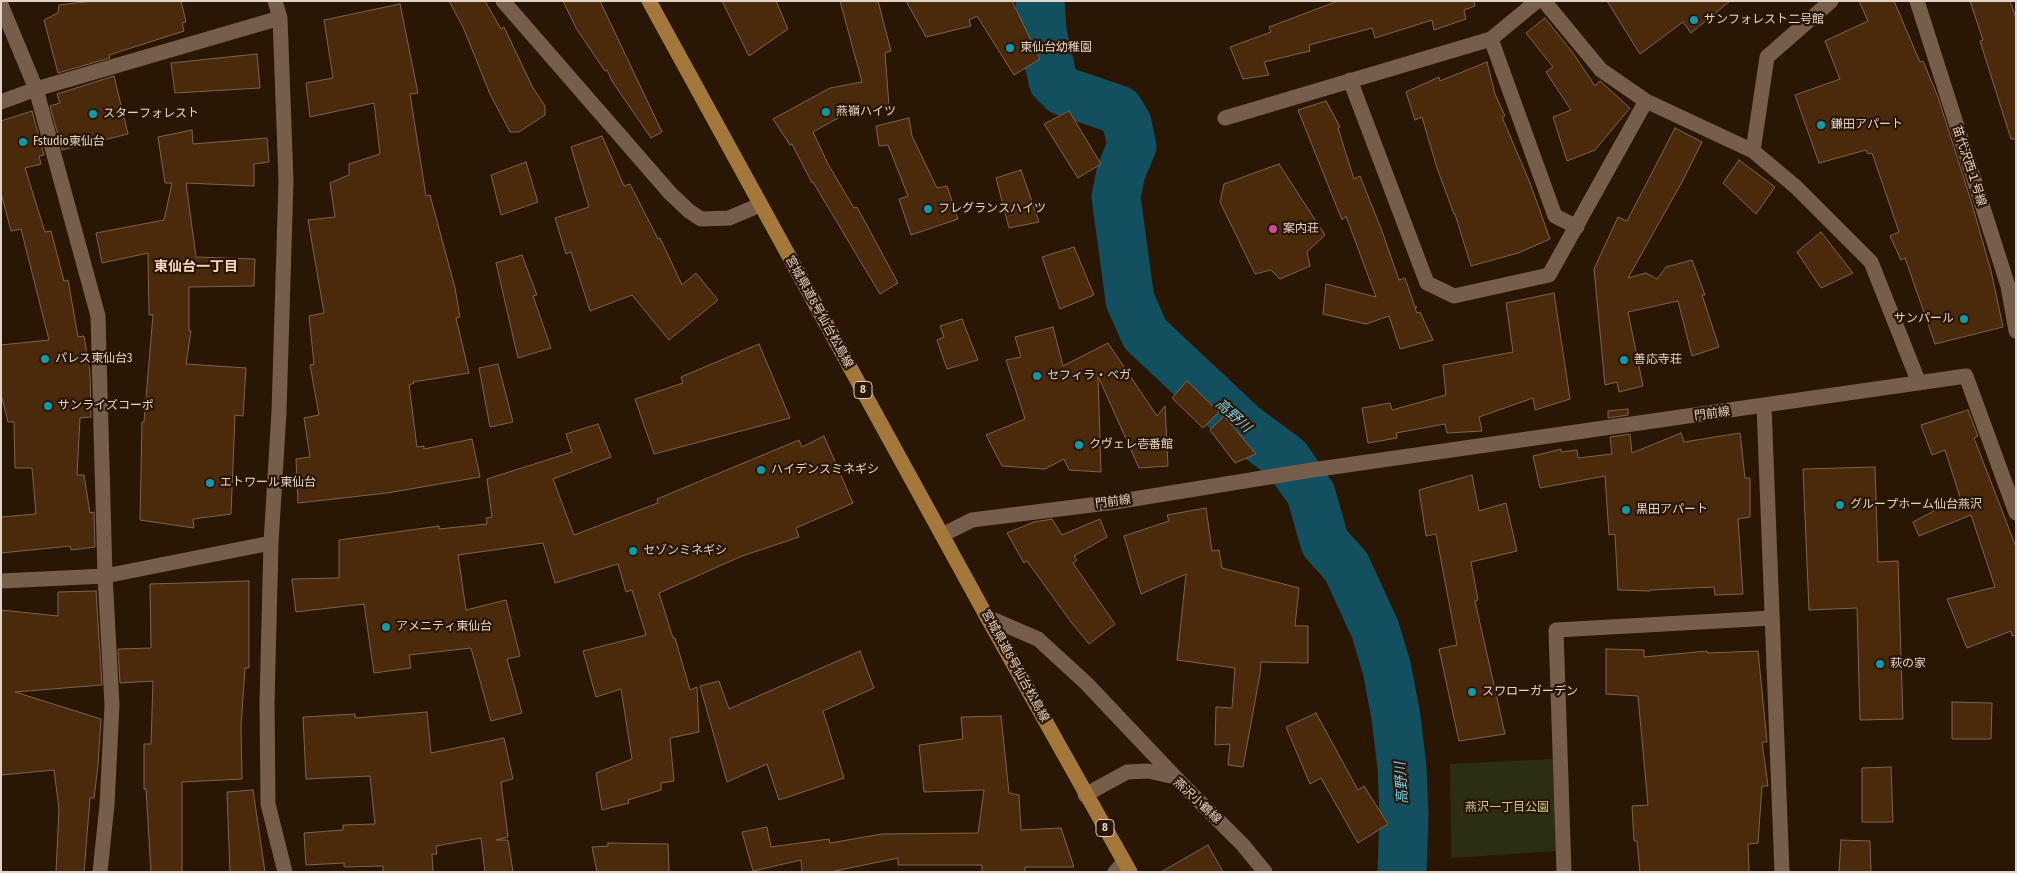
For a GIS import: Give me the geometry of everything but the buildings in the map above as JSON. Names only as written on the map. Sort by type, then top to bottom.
[{"type":"main road","name":"宮城県道8号仙台松島線","points":[[649,1],[1078,779],[1085,795]]},
{"type":"main road","name":"8","points":[[1085,795],[1123,868]]},
{"type":"street","points":[[275,1],[280,18],[286,181],[279,412],[271,543],[267,703],[268,804],[285,872]]},
{"type":"street","points":[[503,1],[670,193],[689,211],[701,219],[729,218],[760,205]]},
{"type":"street","points":[[1225,118],[1491,39],[1537,1]]},
{"type":"street","points":[[1544,1],[1601,70],[1646,101],[1753,151],[1796,187],[1871,262],[1919,384]]},
{"type":"street","points":[[1753,151],[1766,57],[1831,1]]},
{"type":"street","name":"苗代沢西１号線","points":[[1917,1],[2008,286],[2016,331]]},
{"type":"street","points":[[1,5],[36,89],[98,316],[105,576],[112,705],[107,805],[100,872]]},
{"type":"street","points":[[1,102],[36,89],[280,18]]},
{"type":"street","points":[[1491,39],[1555,216],[1576,227]]},
{"type":"street","points":[[1350,80],[1427,282],[1454,296],[1549,275],[1646,101]]},
{"type":"street","name":"門前線","points":[[942,535],[972,520],[1114,502],[1312,470],[1966,376],[2016,513]]},
{"type":"street","points":[[1764,406],[1782,872]]},
{"type":"street","points":[[1,581],[105,576],[271,543]]},
{"type":"street","points":[[987,617],[1038,639],[1086,683],[1175,777]]},
{"type":"street","points":[[1564,872],[1556,630],[1772,618]]},
{"type":"street","name":"燕沢小鶴線","points":[[1085,795],[1127,772],[1148,771],[1175,777],[1243,845],[1265,872]]},
{"type":"green space","name":"燕沢一丁目公園","points":[[1553,759],[1557,851],[1451,858],[1450,764]]},
{"type":"waterway","name":"高野川","points":[[1040,1],[1042,31],[1053,81],[1063,91],[1119,110],[1127,123],[1132,146],[1121,172],[1116,197],[1130,300],[1145,334],[1244,427],[1287,459],[1311,494],[1325,543],[1346,566],[1375,629],[1387,669],[1396,717],[1402,767],[1404,816],[1402,872]]},
{"type":"place","name":"サンフォレスト二号館","points":[[1694,20]]},
{"type":"place","name":"東仙台幼稚園","points":[[1010,48]]},
{"type":"place","name":"燕嶺ハイツ","points":[[826,112]]},
{"type":"place","name":"スターフォレスト","points":[[93,114]]},
{"type":"place","name":"鎌田アパート","points":[[1821,125]]},
{"type":"place","name":"Fstudio東仙台","points":[[23,142]]},
{"type":"place","name":"フレグランスハイツ","points":[[928,209]]},
{"type":"place","name":"案内荘","points":[[1273,229]]},
{"type":"place","name":"サンパール","points":[[1964,319]]},
{"type":"place","name":"パレス東仙台3","points":[[45,359]]},
{"type":"place","name":"善応寺荘","points":[[1624,360]]},
{"type":"place","name":"セフィラ・ベガ","points":[[1037,376]]},
{"type":"place","name":"サンライズコーポ","points":[[48,406]]},
{"type":"place","name":"クヴェレ壱番館","points":[[1079,445]]},
{"type":"place","name":"ハイデンスミネギシ","points":[[761,470]]},
{"type":"place","name":"エトワール東仙台","points":[[210,483]]},
{"type":"place","name":"グループホーム仙台燕沢","points":[[1840,505]]},
{"type":"place","name":"黒田アパート","points":[[1626,510]]},
{"type":"place","name":"セゾンミネギシ","points":[[633,551]]},
{"type":"place","name":"アメニティ東仙台","points":[[386,627]]},
{"type":"place","name":"萩の家","points":[[1880,664]]},
{"type":"place","name":"スワローガーデン","points":[[1472,692]]},
{"type":"district","name":"東仙台一丁目","points":[[196,267]]}]
